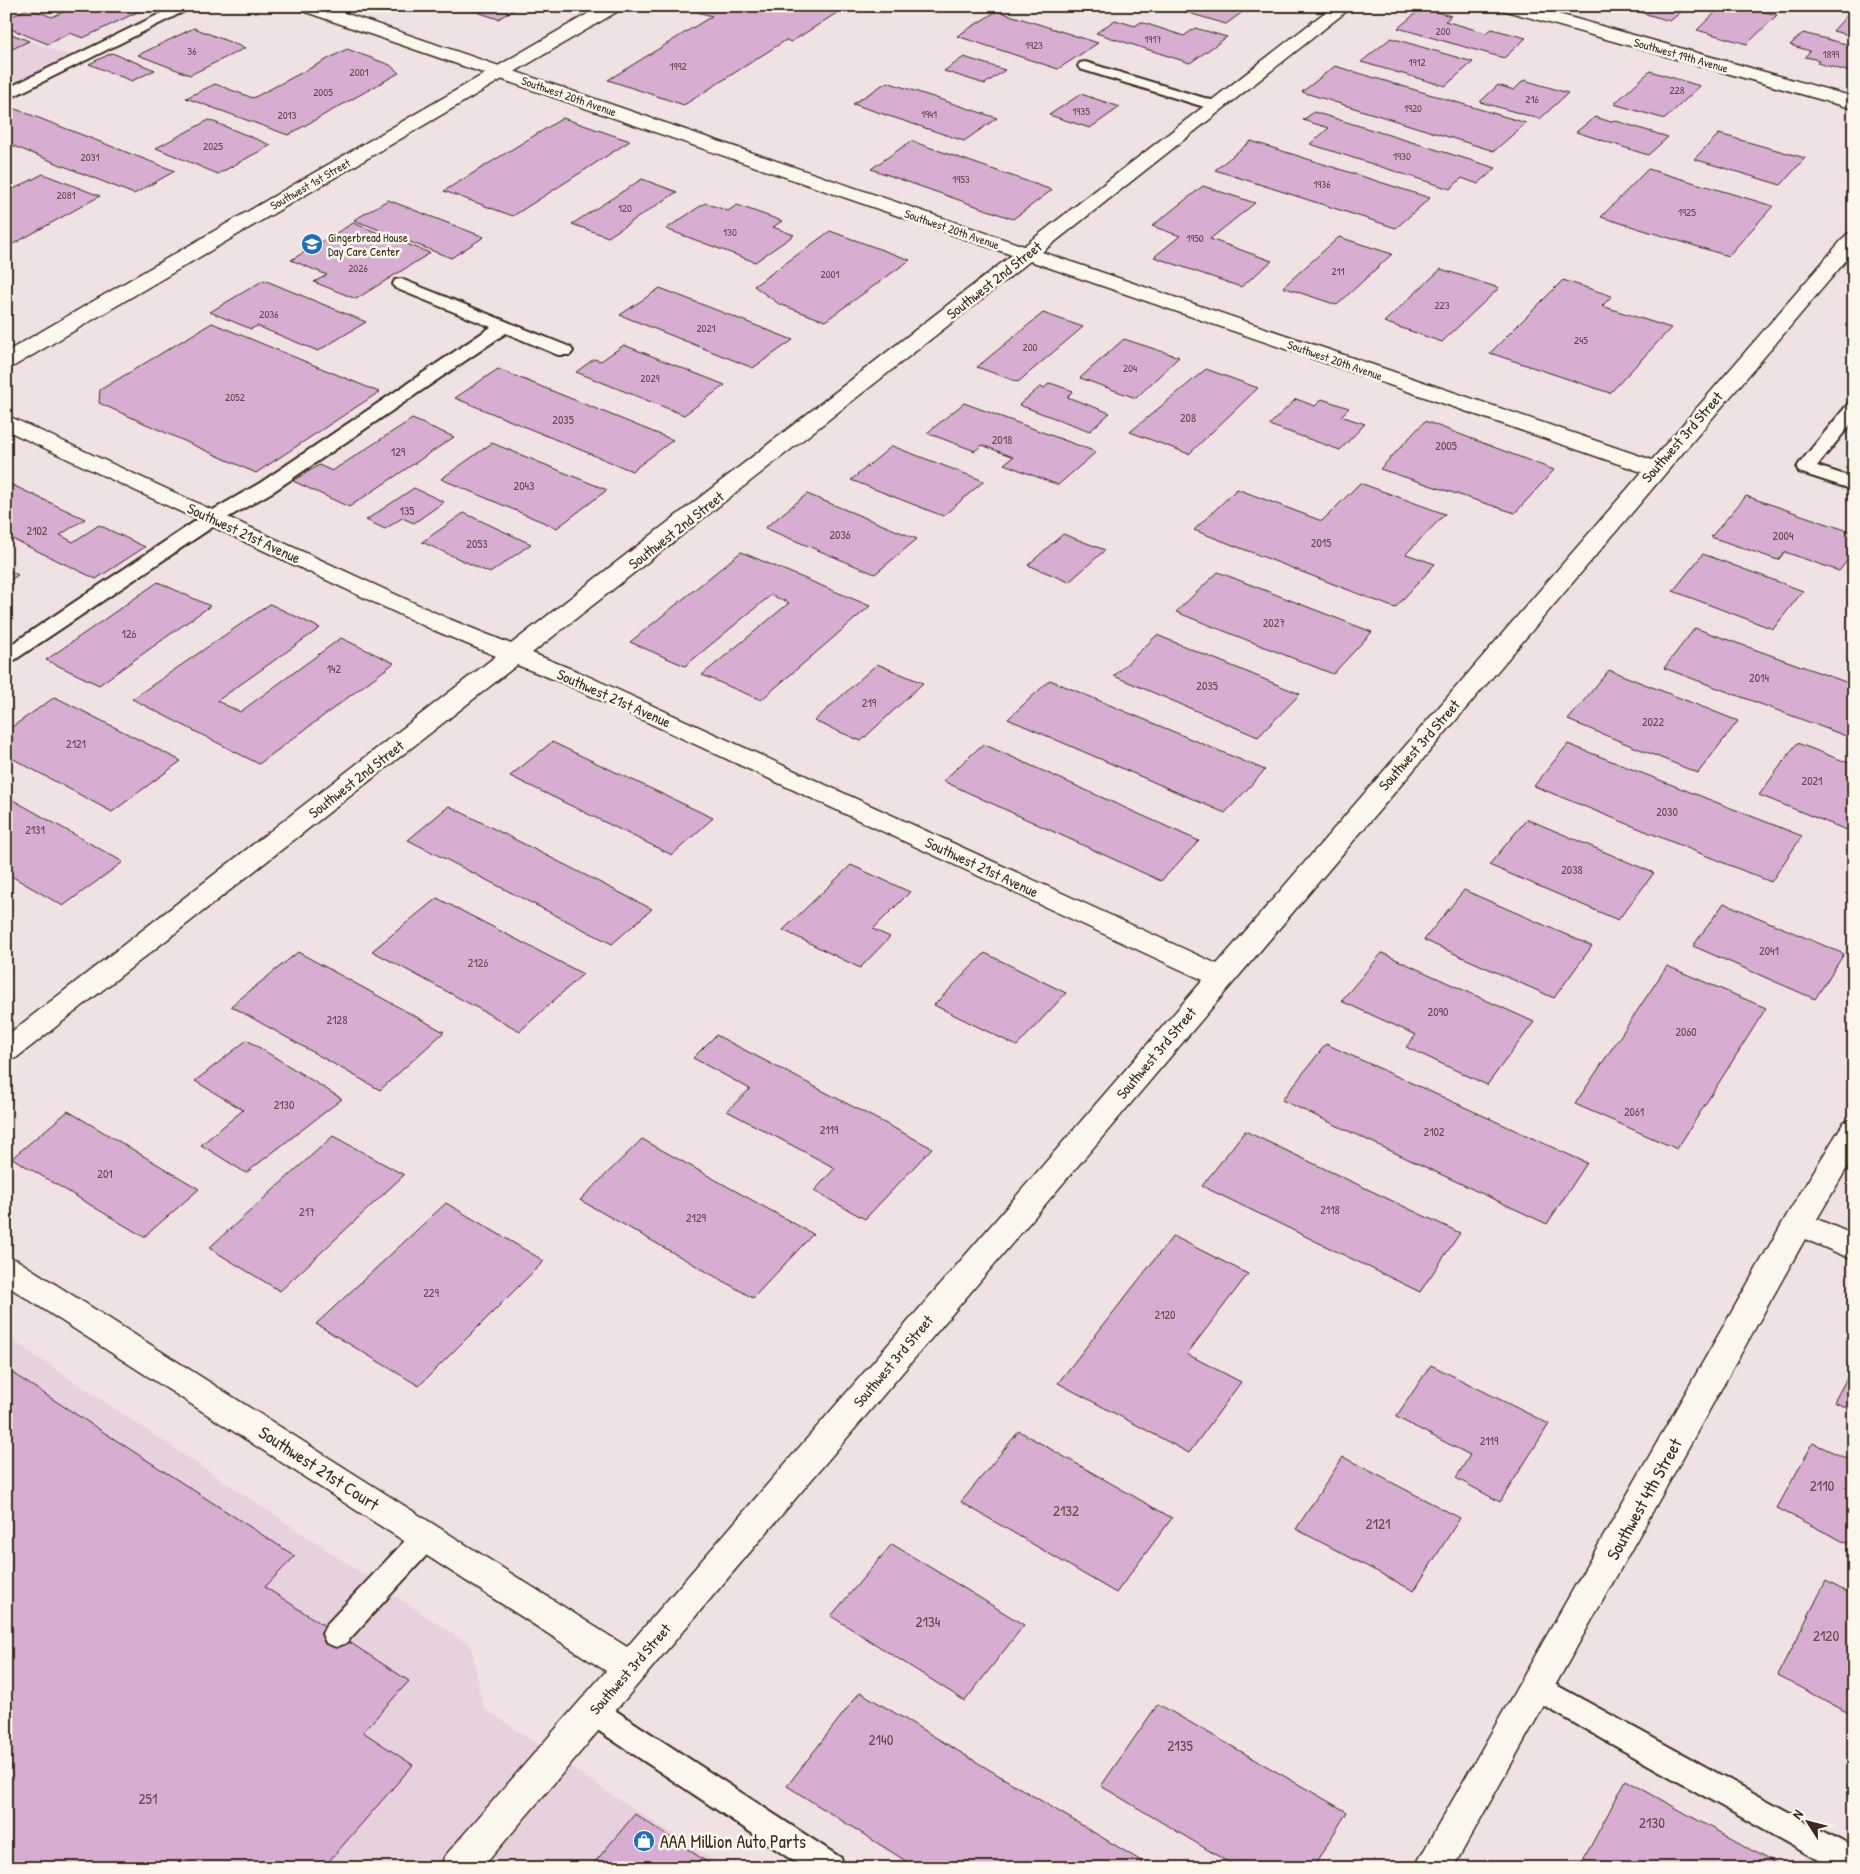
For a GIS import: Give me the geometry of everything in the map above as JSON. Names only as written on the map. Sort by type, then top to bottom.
[{"type":"street","name":"Southwest 20th Avenue","points":[[306,6],[1026,255],[1656,469]]},
{"type":"street","name":"Southwest 1st Street","points":[[6,361],[614,6]]},
{"type":"street","name":"Southwest 2nd Street","points":[[6,1051],[1344,6]]},
{"type":"street","name":"Southwest 19th Avenue","points":[[1509,6],[1854,103]]},
{"type":"street","name":"Southwest 3rd Street","points":[[458,1868],[632,1668],[1854,238]]},
{"type":"street","name":"Southwest 21st Avenue","points":[[6,422],[440,624],[572,678],[1221,977]]},
{"type":"street","name":"Southwest 4th Street","points":[[1432,1868],[1538,1688],[1798,1223],[1854,1130]]},
{"type":"street","points":[[1798,1223],[1854,1248]]},
{"type":"street","name":"Southwest 21st Court","points":[[6,1269],[632,1668]]},
{"type":"lane","points":[[6,95],[188,6]]},
{"type":"lane","points":[[1085,66],[1216,106]]},
{"type":"lane","points":[[402,284],[564,351]]},
{"type":"lane","points":[[6,657],[213,518],[267,486],[505,326]]},
{"type":"lane","points":[[1854,408],[1806,468],[1854,484]]},
{"type":"lane","points":[[336,1634],[426,1537]]},
{"type":"lane","points":[[1538,1688],[1854,1864]]},
{"type":"lane","points":[[594,1712],[830,1868]]},
{"type":"shaded area","points":[[6,32],[73,57],[6,90]]},
{"type":"shaded area","points":[[6,1336],[471,1646],[483,1707],[603,1789],[726,1868],[6,1868]]},
{"type":"building","points":[[76,6],[150,6],[83,38],[70,33],[48,44],[6,27],[6,19],[29,8],[52,17]]},
{"type":"building","points":[[459,6],[520,6],[498,19]]},
{"type":"building","points":[[706,6],[834,6],[843,9],[791,42],[786,40],[684,105],[608,80],[712,16],[697,12]]},
{"type":"building","points":[[1165,6],[1251,6],[1226,24]]},
{"type":"building","points":[[1619,6],[1688,6],[1670,21]]},
{"type":"building","points":[[1722,6],[1743,6],[1777,15],[1747,44],[1697,30]]},
{"type":"building","points":[[1422,8],[1451,16],[1445,21],[1486,33],[1492,29],[1526,38],[1504,58],[1398,28]]},
{"type":"building","points":[[997,11],[1098,43],[1058,69],[957,36]]},
{"type":"building","points":[[1851,11],[1854,12],[1854,36],[1833,31]]},
{"type":"building","points":[[1115,20],[1135,26],[1141,22],[1184,36],[1195,28],[1227,37],[1190,63],[1096,33]]},
{"type":"building","points":[[194,28],[245,48],[190,75],[138,55]]},
{"type":"building","points":[[6,32],[29,41],[6,52]]},
{"type":"building","points":[[1803,33],[1854,46],[1854,73],[1817,63],[1819,60],[1805,57],[1810,51],[1790,45]]},
{"type":"building","points":[[1391,38],[1473,62],[1445,86],[1361,62]]},
{"type":"building","points":[[347,49],[390,65],[399,73],[288,135],[186,98],[215,84],[253,98]]},
{"type":"building","points":[[112,53],[155,70],[132,81],[89,64]]},
{"type":"building","points":[[964,57],[1005,70],[985,84],[944,71]]},
{"type":"building","points":[[1335,66],[1526,123],[1494,151],[1302,92]]},
{"type":"building","points":[[1650,71],[1700,86],[1665,119],[1614,104]]},
{"type":"building","points":[[1524,80],[1568,93],[1540,119],[1480,102],[1498,85],[1514,90]]},
{"type":"building","points":[[887,82],[997,118],[964,141],[853,104]]},
{"type":"building","points":[[1081,94],[1120,107],[1090,128],[1049,115]]},
{"type":"building","points":[[13,108],[175,171],[134,194],[6,143],[6,111]]},
{"type":"building","points":[[1314,112],[1496,168],[1478,184],[1462,178],[1450,189],[1310,144],[1329,128],[1303,120]]},
{"type":"building","points":[[1595,117],[1611,122],[1613,120],[1668,137],[1648,155],[1576,132]]},
{"type":"building","points":[[563,118],[630,141],[513,216],[444,191]]},
{"type":"building","points":[[209,120],[271,145],[218,174],[156,148]]},
{"type":"building","points":[[1719,134],[1805,158],[1781,185],[1694,159]]},
{"type":"building","points":[[911,141],[1052,190],[1013,219],[871,169]]},
{"type":"building","points":[[1251,141],[1430,198],[1396,228],[1215,170]]},
{"type":"building","points":[[1648,169],[1773,206],[1728,256],[1601,217]]},
{"type":"building","points":[[43,174],[100,196],[6,248],[6,193]]},
{"type":"building","points":[[642,179],[677,192],[608,237],[572,224]]},
{"type":"building","points":[[1203,186],[1255,203],[1210,239],[1272,261],[1241,287],[1154,257],[1180,236],[1152,226]]},
{"type":"building","points":[[388,200],[484,237],[451,258],[354,220]]},
{"type":"building","points":[[705,203],[728,211],[737,205],[782,221],[773,227],[794,235],[755,262],[666,229]]},
{"type":"building","points":[[353,223],[430,253],[356,299],[314,282],[327,275],[291,260]]},
{"type":"building","points":[[830,231],[910,260],[825,321],[779,304],[754,286]]},
{"type":"building","points":[[1339,237],[1392,254],[1337,305],[1283,287]]},
{"type":"building","points":[[1441,269],[1499,288],[1442,342],[1384,322]]},
{"type":"building","points":[[264,280],[366,322],[318,351],[257,326],[251,329],[210,312]]},
{"type":"building","points":[[1563,280],[1612,296],[1602,306],[1671,328],[1610,393],[1490,353]]},
{"type":"building","points":[[660,288],[793,340],[753,368],[620,315]]},
{"type":"building","points":[[1043,313],[1083,327],[1018,382],[977,367]]},
{"type":"building","points":[[212,323],[379,392],[256,473],[99,403],[100,390]]},
{"type":"building","points":[[1124,339],[1179,357],[1136,398],[1080,378]]},
{"type":"building","points":[[624,345],[725,385],[684,415],[576,372],[594,359],[601,361]]},
{"type":"building","points":[[498,369],[673,440],[632,471],[455,398]]},
{"type":"building","points":[[1206,369],[1258,388],[1189,454],[1130,432]]},
{"type":"building","points":[[1050,383],[1073,391],[1067,397],[1110,413],[1090,431],[1019,405],[1040,387],[1044,388]]},
{"type":"building","points":[[1296,399],[1315,406],[1322,399],[1349,408],[1341,416],[1365,424],[1340,450],[1269,425]]},
{"type":"building","points":[[964,403],[1096,452],[1058,485],[1004,464],[1013,457],[982,445],[975,451],[927,433]]},
{"type":"building","points":[[412,419],[454,437],[349,507],[293,481],[319,465],[332,471]]},
{"type":"building","points":[[1425,421],[1554,470],[1515,513],[1380,469]]},
{"type":"building","points":[[492,443],[607,490],[557,528],[441,479]]},
{"type":"building","points":[[892,446],[984,481],[943,516],[851,480]]},
{"type":"building","points":[[1854,457],[1854,471],[1845,468]]},
{"type":"building","points":[[6,482],[85,519],[60,535],[73,542],[99,525],[145,547],[96,579],[6,536]]},
{"type":"building","points":[[1360,483],[1445,514],[1406,554],[1435,564],[1395,608],[1194,530],[1237,489],[1322,521]]},
{"type":"building","points":[[414,488],[444,502],[414,523],[402,518],[385,529],[366,520]]},
{"type":"building","points":[[807,494],[917,539],[875,574],[765,528]]},
{"type":"building","points":[[1746,496],[1854,533],[1854,552],[1839,571],[1785,552],[1778,560],[1711,537]]},
{"type":"building","points":[[464,513],[531,544],[490,573],[422,542]]},
{"type":"building","points":[[1063,534],[1105,550],[1069,582],[1028,565]]},
{"type":"building","points":[[741,552],[870,606],[761,700],[702,675],[789,603],[771,595],[685,666],[630,642]]},
{"type":"building","points":[[1703,554],[1803,591],[1773,629],[1673,591]]},
{"type":"building","points":[[6,569],[18,575],[6,583]]},
{"type":"building","points":[[1218,572],[1372,632],[1333,674],[1176,612]]},
{"type":"building","points":[[158,582],[210,606],[99,685],[46,660]]},
{"type":"building","points":[[270,604],[320,628],[217,701],[240,712],[341,638],[394,663],[259,764],[132,699]]},
{"type":"building","points":[[1695,628],[1854,685],[1854,739],[1664,668]]},
{"type":"building","points":[[1157,635],[1300,694],[1258,737],[1114,676]]},
{"type":"building","points":[[877,664],[923,683],[861,741],[814,721]]},
{"type":"building","points":[[1609,670],[1738,721],[1698,773],[1568,720]]},
{"type":"building","points":[[1050,680],[1265,770],[1225,813],[1008,719]]},
{"type":"building","points":[[55,697],[181,761],[112,812],[6,755],[6,731]]},
{"type":"building","points":[[552,742],[713,818],[672,855],[510,776]]},
{"type":"building","points":[[1797,743],[1854,765],[1854,833],[1759,795]]},
{"type":"building","points":[[983,744],[1199,841],[1161,881],[943,781]]},
{"type":"building","points":[[1568,744],[1802,836],[1771,882],[1534,786]]},
{"type":"building","points":[[6,796],[123,862],[63,906],[6,873]]},
{"type":"building","points":[[449,806],[652,909],[612,944],[408,840]]},
{"type":"building","points":[[1527,819],[1654,873],[1618,920],[1489,865]]},
{"type":"building","points":[[851,865],[910,892],[873,929],[890,937],[860,968],[783,930]]},
{"type":"building","points":[[1464,890],[1592,946],[1554,998],[1424,940]]},
{"type":"building","points":[[437,898],[583,974],[520,1031],[372,951]]},
{"type":"building","points":[[1724,903],[1844,954],[1815,999],[1693,946]]},
{"type":"building","points":[[298,952],[444,1032],[380,1090],[231,1006]]},
{"type":"building","points":[[985,953],[1066,993],[1017,1046],[934,1005]]},
{"type":"building","points":[[1382,953],[1534,1022],[1487,1085],[1406,1047],[1416,1035],[1341,1001]]},
{"type":"building","points":[[1667,966],[1766,1008],[1677,1149],[1575,1104]]},
{"type":"building","points":[[716,1035],[932,1148],[865,1219],[814,1191],[835,1168],[727,1111],[750,1089],[693,1058]]},
{"type":"building","points":[[247,1040],[342,1099],[246,1173],[201,1145],[243,1110],[195,1081]]},
{"type":"building","points":[[1326,1044],[1587,1163],[1547,1224],[1282,1100]]},
{"type":"building","points":[[68,1111],[199,1189],[144,1237],[12,1158]]},
{"type":"building","points":[[1245,1131],[1460,1233],[1420,1292],[1202,1186]]},
{"type":"building","points":[[333,1136],[404,1175],[280,1291],[209,1248]]},
{"type":"building","points":[[642,1139],[813,1234],[753,1298],[580,1200]]},
{"type":"building","points":[[446,1203],[544,1261],[419,1386],[316,1324]]},
{"type":"building","points":[[1173,1236],[1248,1274],[1187,1354],[1241,1382],[1189,1453],[1058,1383]]},
{"type":"building","points":[[1431,1365],[1549,1424],[1500,1502],[1456,1478],[1470,1455],[1396,1417]]},
{"type":"building","points":[[1854,1365],[1854,1411],[1834,1402]]},
{"type":"building","points":[[6,1369],[295,1556],[265,1587],[409,1681],[363,1732],[413,1765],[323,1868],[6,1868]]},
{"type":"building","points":[[1019,1431],[1172,1518],[1116,1593],[961,1502]]},
{"type":"building","points":[[1813,1443],[1854,1462],[1854,1547],[1777,1508]]},
{"type":"building","points":[[1343,1457],[1460,1518],[1414,1591],[1296,1529]]},
{"type":"building","points":[[892,1544],[1024,1625],[965,1701],[831,1616]]},
{"type":"building","points":[[1826,1581],[1854,1596],[1854,1716],[1778,1675]]},
{"type":"building","points":[[860,1692],[1143,1862],[1139,1868],[917,1868],[787,1786]]},
{"type":"building","points":[[1158,1704],[1347,1812],[1313,1868],[1238,1868],[1101,1786]]},
{"type":"building","points":[[1626,1780],[1783,1868],[1588,1868],[1581,1864]]},
{"type":"building","name":"AAA Million Auto Parts","points":[[635,1814],[716,1868],[590,1868]]},
{"type":"place","name":"Gingerbread House Day Care Center","points":[[312,244]]},
{"type":"place","name":"AAA Million Auto Parts","points":[[644,1841]]}]
